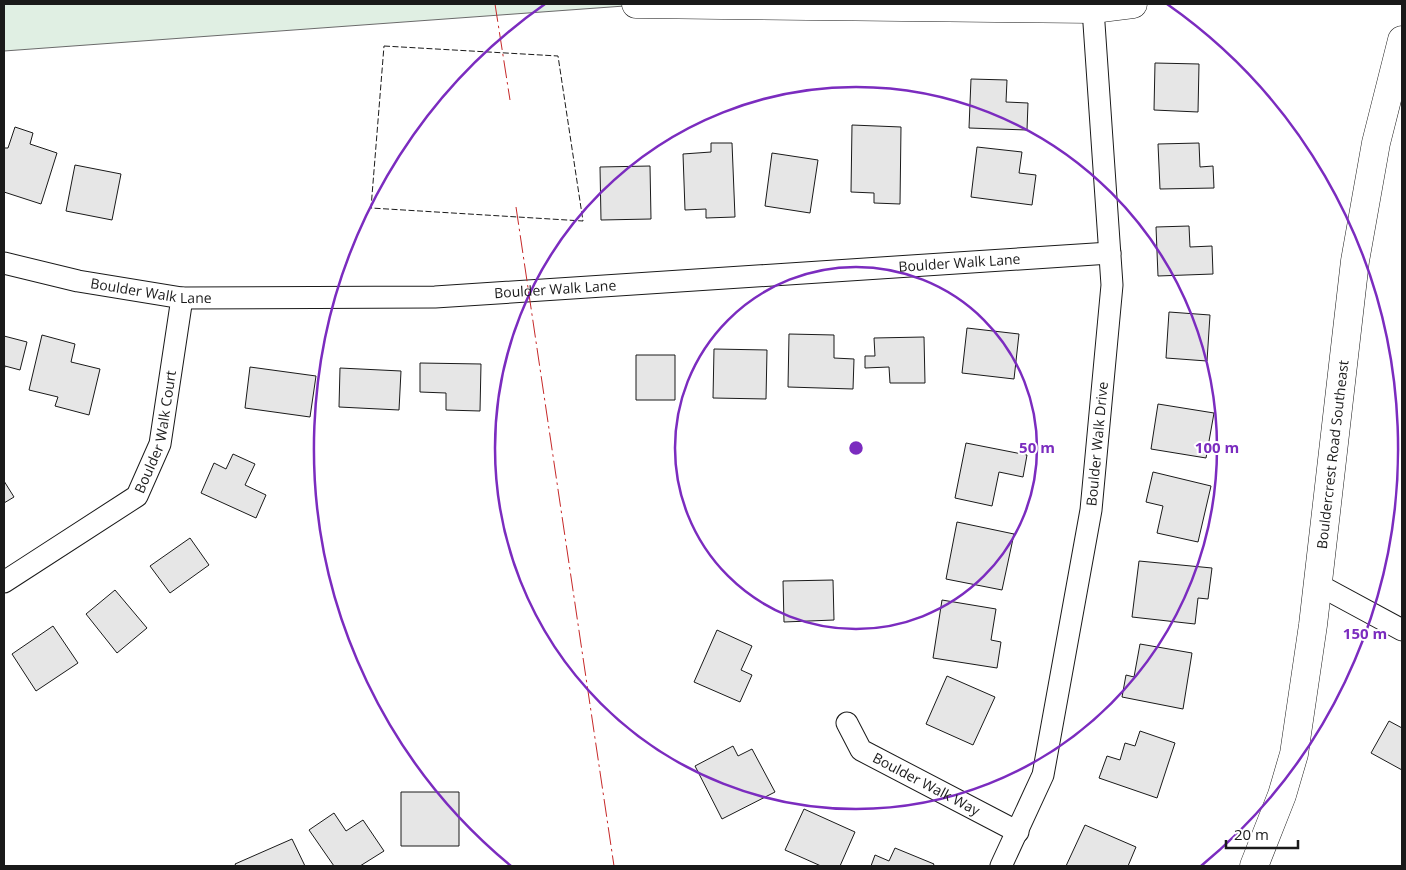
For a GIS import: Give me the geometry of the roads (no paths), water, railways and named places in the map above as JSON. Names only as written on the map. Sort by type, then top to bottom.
[{"type":"street","points":[[636,4],[815,8],[1093,9],[1133,4]]},
{"type":"street","name":"Boulder Walk Drive","points":[[1001,866],[1043,775],[1091,510],[1112,285],[1093,9]]},
{"type":"street","name":"Bouldercrest Road Southeast","points":[[1254,866],[1282,795],[1294,754],[1317,584],[1355,261],[1376,143],[1402,40]]},
{"type":"street","name":"Boulder Walk Lane","points":[[4,263],[78,281],[182,298],[435,297],[1110,253]]},
{"type":"street","name":"Boulder Walk Court","points":[[4,582],[137,496],[160,444],[182,298]]},
{"type":"street","points":[[1317,584],[1402,630]]},
{"type":"street","name":"Boulder Walk Way","points":[[847,723],[861,750],[1018,832]]}]
